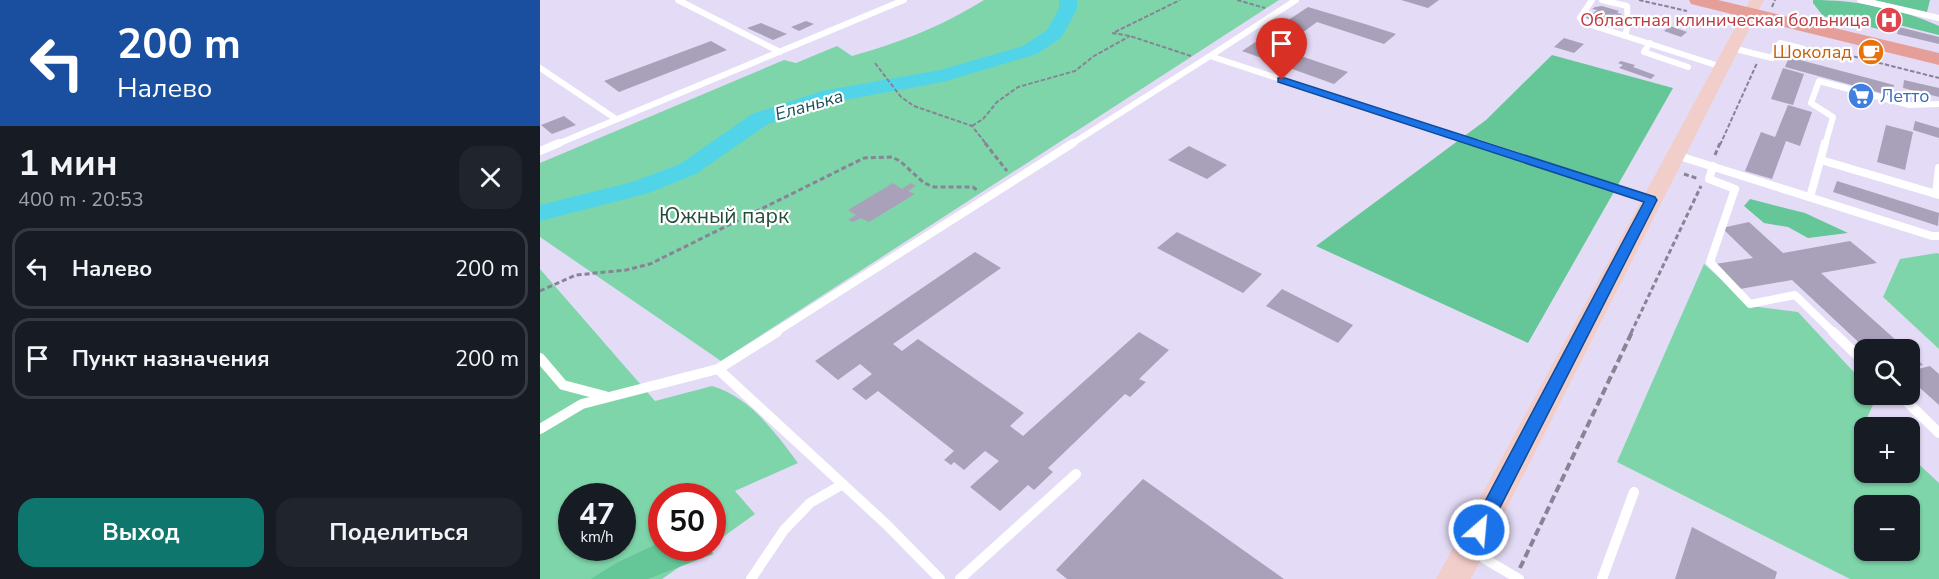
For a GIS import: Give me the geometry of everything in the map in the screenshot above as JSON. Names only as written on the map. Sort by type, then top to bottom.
[{"type":"main road","points":[[1697,0],[1759,6],[1939,59]]},
{"type":"main road","points":[[1453,579],[1675,154],[1732,48],[1759,6]]},
{"type":"lane","points":[[678,0],[780,52]]},
{"type":"lane","points":[[540,151],[904,0]]},
{"type":"lane","points":[[540,429],[582,404],[605,396],[718,369],[1296,0]]},
{"type":"lane","points":[[1592,0],[1580,18],[1588,24],[1722,67]]},
{"type":"lane","points":[[1602,0],[1627,6],[1628,24],[1625,36]]},
{"type":"lane","points":[[1860,0],[1939,18]]},
{"type":"lane","points":[[1650,43],[1644,52],[1688,67]]},
{"type":"lane","points":[[1732,48],[1772,58],[1780,43],[1804,49]]},
{"type":"lane","points":[[1207,58],[1651,200]]},
{"type":"lane","points":[[540,68],[616,119]]},
{"type":"lane","points":[[1810,197],[1833,117],[1811,103],[1819,81],[1909,105],[1939,104]]},
{"type":"lane","points":[[1675,154],[1932,236],[1939,236]]},
{"type":"lane","points":[[1821,160],[1937,195],[1939,168]]},
{"type":"lane","points":[[1712,166],[1709,179],[1735,189],[1710,262],[1750,304],[1795,295],[1854,352]]},
{"type":"lane","points":[[540,358],[562,385],[605,396]]},
{"type":"lane","points":[[718,369],[887,525],[940,579]]},
{"type":"lane","points":[[1910,405],[1939,433]]},
{"type":"lane","points":[[960,579],[1076,474]]},
{"type":"lane","points":[[751,579],[784,530],[797,516],[810,503],[843,484]]},
{"type":"lane","points":[[1602,579],[1634,492]]},
{"type":"lane","points":[[1469,550],[1517,578]]},
{"type":"path","points":[[1180,0],[1112,33],[1207,58]]},
{"type":"path","points":[[1237,0],[1278,12]]},
{"type":"path","points":[[1759,6],[1775,0]]},
{"type":"path","points":[[972,126],[983,119],[997,102],[1018,87],[1075,71],[1094,56],[1130,36]]},
{"type":"path","points":[[1804,49],[1836,52],[1939,78]]},
{"type":"path","points":[[1712,166],[1761,55]]},
{"type":"path","points":[[875,63],[901,97],[914,106],[972,126],[1006,170],[1019,177]]},
{"type":"path","points":[[540,291],[567,278],[589,273],[628,271],[650,264],[864,158],[878,155],[892,156],[906,163],[920,179],[933,188],[973,187],[989,197]]},
{"type":"path","points":[[1517,578],[1703,181],[1684,174]]},
{"type":"green space","name":"Южный парк","points":[[984,0],[1279,0],[721,361],[540,237],[540,163],[784,60],[796,63],[837,46],[852,56],[870,51],[936,26]]},
{"type":"green space","points":[[1813,0],[1861,3],[1909,14],[1939,26],[1939,35],[1895,24],[1891,32],[1823,16]]},
{"type":"green space","points":[[1874,0],[1930,0],[1927,12]]},
{"type":"green space","points":[[1552,55],[1673,88],[1528,343],[1316,246],[1486,120]]},
{"type":"green space","points":[[1750,199],[1805,213],[1848,233],[1808,238],[1788,227],[1764,223],[1744,206]]},
{"type":"green space","points":[[1939,254],[1939,349],[1883,297],[1900,259]]},
{"type":"green space","points":[[1704,264],[1751,306],[1798,312],[1854,372],[1854,405],[1873,405],[1867,417],[1854,417],[1854,483],[1920,483],[1920,465],[1939,483],[1939,579],[1850,579],[1617,462]]},
{"type":"green space","points":[[540,269],[655,401],[712,386],[726,391],[761,417],[798,463],[735,491],[755,514],[726,535],[726,483],[648,483],[648,561],[688,561],[662,579],[540,579]]},
{"type":"green space","points":[[648,548],[648,561],[695,561],[648,579],[591,579],[620,561],[636,561],[636,554]]},
{"type":"building","points":[[1401,0],[1439,0],[1428,8]]},
{"type":"building","points":[[1602,6],[1619,11],[1617,13],[1622,14],[1620,16],[1615,14],[1612,17],[1623,20],[1618,25],[1607,22],[1604,25],[1582,16],[1587,12],[1592,14],[1597,10],[1592,9]]},
{"type":"building","points":[[1308,7],[1396,34],[1384,44],[1317,22],[1280,49],[1348,72],[1334,84],[1242,51]]},
{"type":"building","points":[[806,21],[814,24],[799,31],[791,27]]},
{"type":"building","points":[[761,23],[787,34],[773,40],[747,28]]},
{"type":"building","points":[[1670,26],[1687,32],[1681,37],[1664,31]]},
{"type":"building","points":[[1899,27],[1939,37],[1939,44],[1897,34]]},
{"type":"building","points":[[1564,38],[1584,44],[1574,53],[1554,47]]},
{"type":"building","points":[[711,41],[727,50],[619,92],[604,81]]},
{"type":"building","points":[[1789,57],[1894,85],[1892,96],[1785,67]]},
{"type":"building","points":[[1621,61],[1655,75],[1651,79],[1619,68],[1623,65],[1618,63]]},
{"type":"building","points":[[1783,68],[1804,74],[1793,105],[1771,99]]},
{"type":"building","points":[[1904,80],[1939,88],[1939,97],[1903,88]]},
{"type":"building","points":[[1788,105],[1812,112],[1800,146],[1786,141],[1772,179],[1745,171],[1761,132],[1775,137]]},
{"type":"building","points":[[564,116],[576,125],[552,134],[541,125]]},
{"type":"building","points":[[1915,121],[1939,128],[1939,138],[1913,130]]},
{"type":"building","points":[[1886,125],[1913,132],[1905,170],[1877,162]]},
{"type":"building","points":[[1189,146],[1227,165],[1207,179],[1168,160]]},
{"type":"building","points":[[1837,181],[1939,213],[1938,226],[1833,192]]},
{"type":"building","points":[[893,183],[902,189],[911,183],[916,186],[908,191],[915,194],[869,222],[861,218],[853,222],[848,220],[856,215],[848,210]]},
{"type":"building","points":[[1749,222],[1783,253],[1850,241],[1877,263],[1821,273],[1895,339],[1855,339],[1792,280],[1740,289],[1715,264],[1753,258],[1722,228]]},
{"type":"building","points":[[1177,232],[1262,274],[1243,293],[1157,248]]},
{"type":"building","points":[[975,252],[1001,268],[893,344],[902,351],[918,339],[1024,413],[1010,426],[1023,436],[1139,332],[1169,350],[1139,379],[1146,382],[1130,397],[1125,394],[1048,468],[1053,472],[1034,490],[1028,485],[1000,511],[970,487],[999,461],[985,451],[964,470],[954,462],[951,465],[944,460],[954,451],[878,391],[866,400],[852,389],[872,374],[860,364],[838,380],[815,361]]},
{"type":"building","points":[[1282,289],[1353,325],[1338,343],[1266,306]]},
{"type":"building","points":[[1930,366],[1939,374],[1939,405],[1920,388],[1920,368]]},
{"type":"building","points":[[1143,479],[1284,579],[1067,579],[1056,570]]},
{"type":"building","points":[[1692,527],[1777,572],[1775,579],[1675,579]]},
{"type":"waterway","name":"Еланька","points":[[540,213],[640,188],[688,169],[760,119],[830,96],[943,76],[1030,50],[1054,34],[1068,9],[1068,0]]},
{"type":"place","name":"Областная клиническая больница","points":[[1889,20]]},
{"type":"place","name":"Шоколад","points":[[1871,52]]},
{"type":"place","name":"Летто","points":[[1861,96]]},
{"type":"route","points":[[1282,80],[1651,200],[1479,530]]}]
